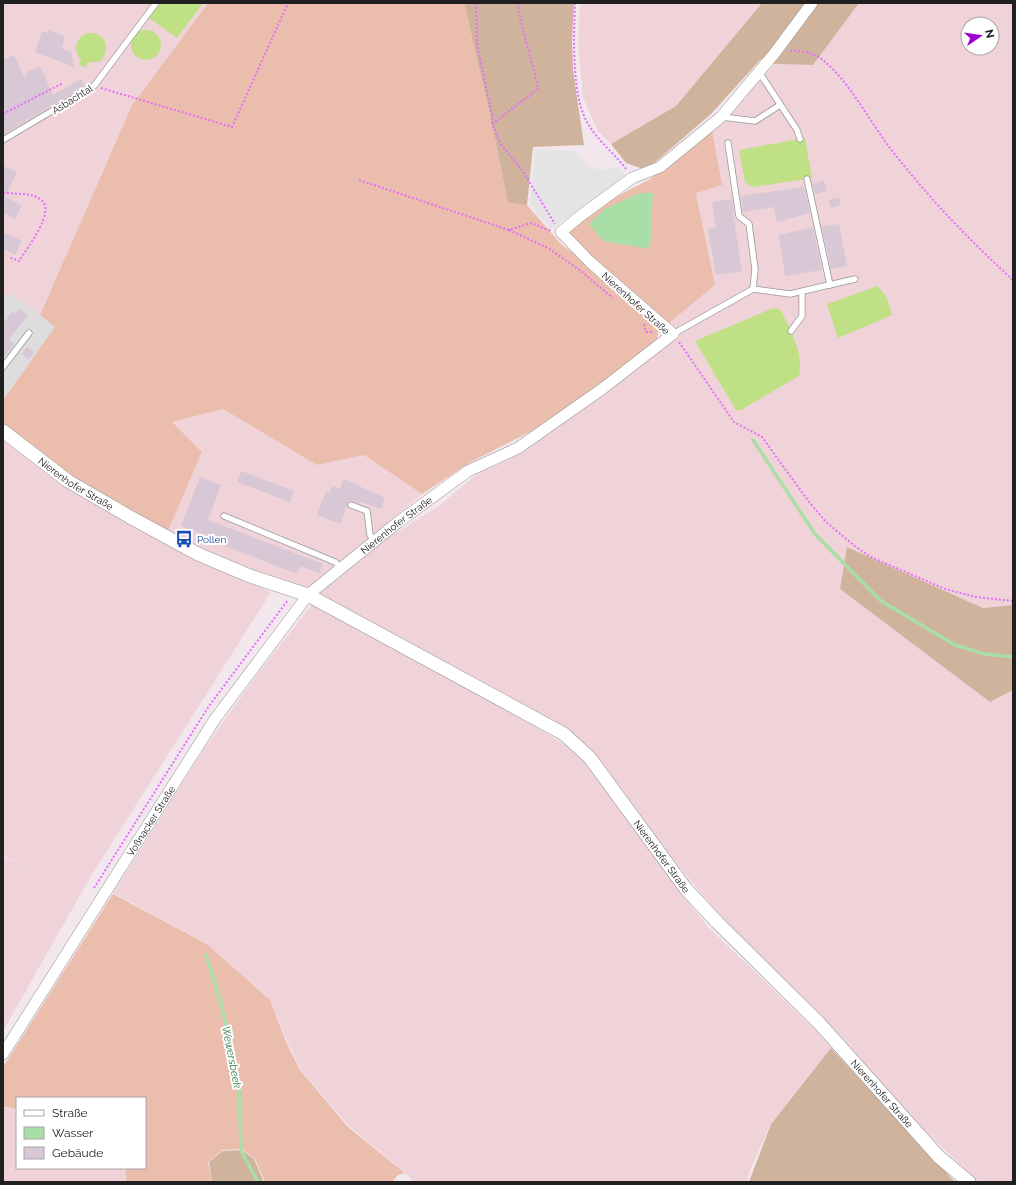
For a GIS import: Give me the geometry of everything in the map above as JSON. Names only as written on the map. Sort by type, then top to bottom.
[{"type":"street","points":[[561,232],[578,217],[632,178],[660,167],[721,117],[774,54],[812,3]]},
{"type":"street","name":"Nierenhofer Straße","points":[[308,595],[374,540],[468,471],[518,448],[602,389],[671,336],[590,262],[561,232]]},
{"type":"street","name":"Nierenhofer Straße","points":[[3,431],[68,481],[143,524],[217,562],[250,576],[308,595],[564,734],[577,745],[615,791],[686,889],[717,922],[820,1024],[939,1157],[969,1182]]},
{"type":"street","name":"Voßnacker Straße","points":[[3,1054],[174,780],[215,719],[308,595]]},
{"type":"lane","name":"Asbachtal","points":[[3,140],[94,86],[156,3]]},
{"type":"lane","points":[[759,72],[797,130],[800,139]]},
{"type":"lane","points":[[721,117],[755,121],[780,105]]},
{"type":"lane","points":[[728,143],[739,216],[749,224],[755,269],[753,289]]},
{"type":"lane","points":[[807,179],[830,285]]},
{"type":"lane","points":[[671,336],[753,289],[790,294],[855,279]]},
{"type":"lane","points":[[791,331],[802,316],[802,292]]},
{"type":"lane","points":[[3,368],[29,333]]},
{"type":"lane","points":[[350,505],[367,511],[370,535],[374,540]]},
{"type":"lane","points":[[224,516],[323,557],[334,562],[341,568]]},
{"type":"path","points":[[94,86],[232,127],[288,3]]},
{"type":"path","points":[[476,3],[477,45],[492,115],[492,124],[501,144],[522,170],[561,232]]},
{"type":"path","points":[[492,124],[538,89],[532,59],[525,40],[518,3]]},
{"type":"path","points":[[575,3],[574,41],[581,107],[591,129],[632,178]]},
{"type":"path","points":[[774,54],[796,51],[813,54],[834,70],[886,143],[926,193],[984,253],[1013,280]]},
{"type":"path","points":[[3,114],[63,83]]},
{"type":"path","points":[[359,180],[509,230],[548,248],[581,271],[616,300]]},
{"type":"path","points":[[3,192],[41,199],[46,207],[46,216],[19,261],[9,257]]},
{"type":"path","points":[[509,230],[531,222],[547,231],[561,232]]},
{"type":"path","points":[[639,320],[645,325],[646,332],[671,336],[680,343],[734,422],[762,437],[809,502],[826,522],[856,547],[871,557],[945,589],[976,597],[1013,601]]},
{"type":"shaded area","points":[[3,3],[208,3],[132,105],[40,315],[10,293],[3,301]]},
{"type":"shaded area","points":[[161,3],[203,3],[177,38],[149,18]]},
{"type":"shaded area","points":[[208,3],[464,3],[492,124],[508,203],[527,205],[560,243],[613,285],[659,327],[657,341],[555,419],[471,462],[422,494],[364,455],[317,465],[223,409],[172,422],[202,452],[168,531],[71,477],[3,425],[3,400],[55,327],[40,315],[132,105]]},
{"type":"shaded area","points":[[464,3],[574,3],[572,41],[573,70],[584,145],[533,147],[527,205],[508,203],[492,124]]},
{"type":"shaded area","points":[[580,3],[762,3],[676,106],[611,144],[598,131],[583,98],[578,41]]},
{"type":"shaded area","points":[[762,3],[859,3],[813,65],[775,64],[761,59],[711,114],[646,170],[626,163],[611,144],[676,106]]},
{"type":"shaded area","points":[[859,3],[1013,3],[1013,605],[983,608],[847,547],[840,589],[990,702],[1013,690],[1013,1182],[978,1182],[908,1114],[842,1037],[722,919],[663,847],[595,755],[317,595],[368,550],[439,506],[477,474],[525,451],[678,335],[668,324],[715,285],[696,192],[712,131],[775,64],[813,65]]},
{"type":"shaded area","points":[[146,30],[157,34],[161,45],[157,56],[146,60],[135,56],[131,45],[135,34]]},
{"type":"shaded area","points":[[88,33],[94,33],[103,38],[106,51],[101,61],[87,63],[86,68],[79,64],[81,60],[78,56],[76,48],[80,38]]},
{"type":"shaded area","points":[[712,131],[722,185],[696,193],[715,285],[668,324],[614,278],[566,232],[599,206],[650,179]]},
{"type":"shaded area","points":[[805,138],[812,178],[753,187],[745,182],[739,150]]},
{"type":"shaded area","points":[[535,149],[575,151],[586,165],[602,171],[619,167],[626,176],[551,229],[530,205]]},
{"type":"shaded area","points":[[878,286],[887,298],[892,315],[838,338],[827,304]]},
{"type":"shaded area","points":[[10,293],[56,327],[3,400],[3,301]]},
{"type":"shaded area","points":[[778,308],[782,312],[796,343],[800,359],[799,376],[741,410],[736,410],[695,341],[771,309]]},
{"type":"shaded area","points":[[223,409],[317,465],[364,455],[422,494],[306,592],[212,555],[168,531],[202,452],[171,422]]},
{"type":"shaded area","points":[[3,435],[199,560],[271,592],[91,876],[3,1031],[3,857],[47,877],[3,856]]},
{"type":"shaded area","points":[[847,547],[983,608],[1013,605],[1013,690],[990,702],[840,589]]},
{"type":"shaded area","points":[[314,602],[491,700],[575,751],[613,798],[652,854],[707,926],[817,1032],[831,1048],[771,1123],[751,1168],[747,1182],[414,1182],[406,1173],[349,1126],[301,1070],[270,1000],[206,943],[113,893],[206,746],[262,668]]},
{"type":"shaded area","points":[[113,894],[207,944],[270,1000],[287,1044],[300,1070],[348,1127],[405,1173],[398,1175],[392,1182],[265,1182],[255,1159],[242,1149],[222,1150],[208,1162],[212,1182],[126,1182],[125,1169],[146,1169],[146,1097],[16,1097],[16,1109],[3,1107],[3,1067]]},
{"type":"shaded area","points":[[831,1048],[955,1182],[749,1182],[771,1124]]},
{"type":"shaded area","points":[[3,1108],[16,1109],[16,1169],[124,1169],[126,1182],[3,1182]]},
{"type":"shaded area","points":[[242,1150],[254,1159],[264,1182],[212,1182],[209,1162],[222,1151]]},
{"type":"water","points":[[640,193],[653,193],[650,249],[603,241],[589,224],[604,209]]},
{"type":"building","points":[[48,30],[65,36],[62,48],[71,52],[74,67],[35,52],[42,31],[47,33]]},
{"type":"building","points":[[14,55],[25,79],[27,72],[40,66],[53,95],[81,79],[85,86],[3,135],[3,60]]},
{"type":"building","points":[[3,166],[17,172],[5,197],[22,205],[15,219],[3,213]]},
{"type":"building","points":[[824,181],[827,191],[815,194],[812,184]]},
{"type":"building","points":[[804,187],[810,213],[777,222],[774,207],[743,212],[742,196]]},
{"type":"building","points":[[839,197],[841,205],[831,208],[829,200]]},
{"type":"building","points":[[732,199],[742,271],[716,275],[708,229],[716,228],[712,202]]},
{"type":"building","points":[[839,224],[847,266],[831,269],[822,227]]},
{"type":"building","points":[[813,228],[822,270],[785,276],[779,235]]},
{"type":"building","points":[[3,232],[22,241],[15,255],[3,249]]},
{"type":"building","points":[[20,308],[28,315],[9,339],[14,344],[3,359],[3,324],[12,312],[15,314]]},
{"type":"building","points":[[27,347],[34,352],[29,360],[22,354]]},
{"type":"building","points":[[241,471],[294,491],[290,502],[237,482]]},
{"type":"building","points":[[200,477],[221,485],[208,520],[323,564],[319,573],[300,566],[297,574],[210,540],[211,537],[181,526]]},
{"type":"building","points":[[344,479],[385,498],[381,509],[361,502],[360,504],[349,500],[340,524],[317,515],[326,491],[329,493],[332,486],[340,489]]},
{"type":"waterway","points":[[753,440],[815,534],[881,601],[955,645],[985,654],[1013,657]]},
{"type":"waterway","name":"Wewersbeek","points":[[206,955],[222,1007],[239,1086],[241,1151],[258,1182]]},
{"type":"place","name":"Pollen","points":[[184,539]]}]
